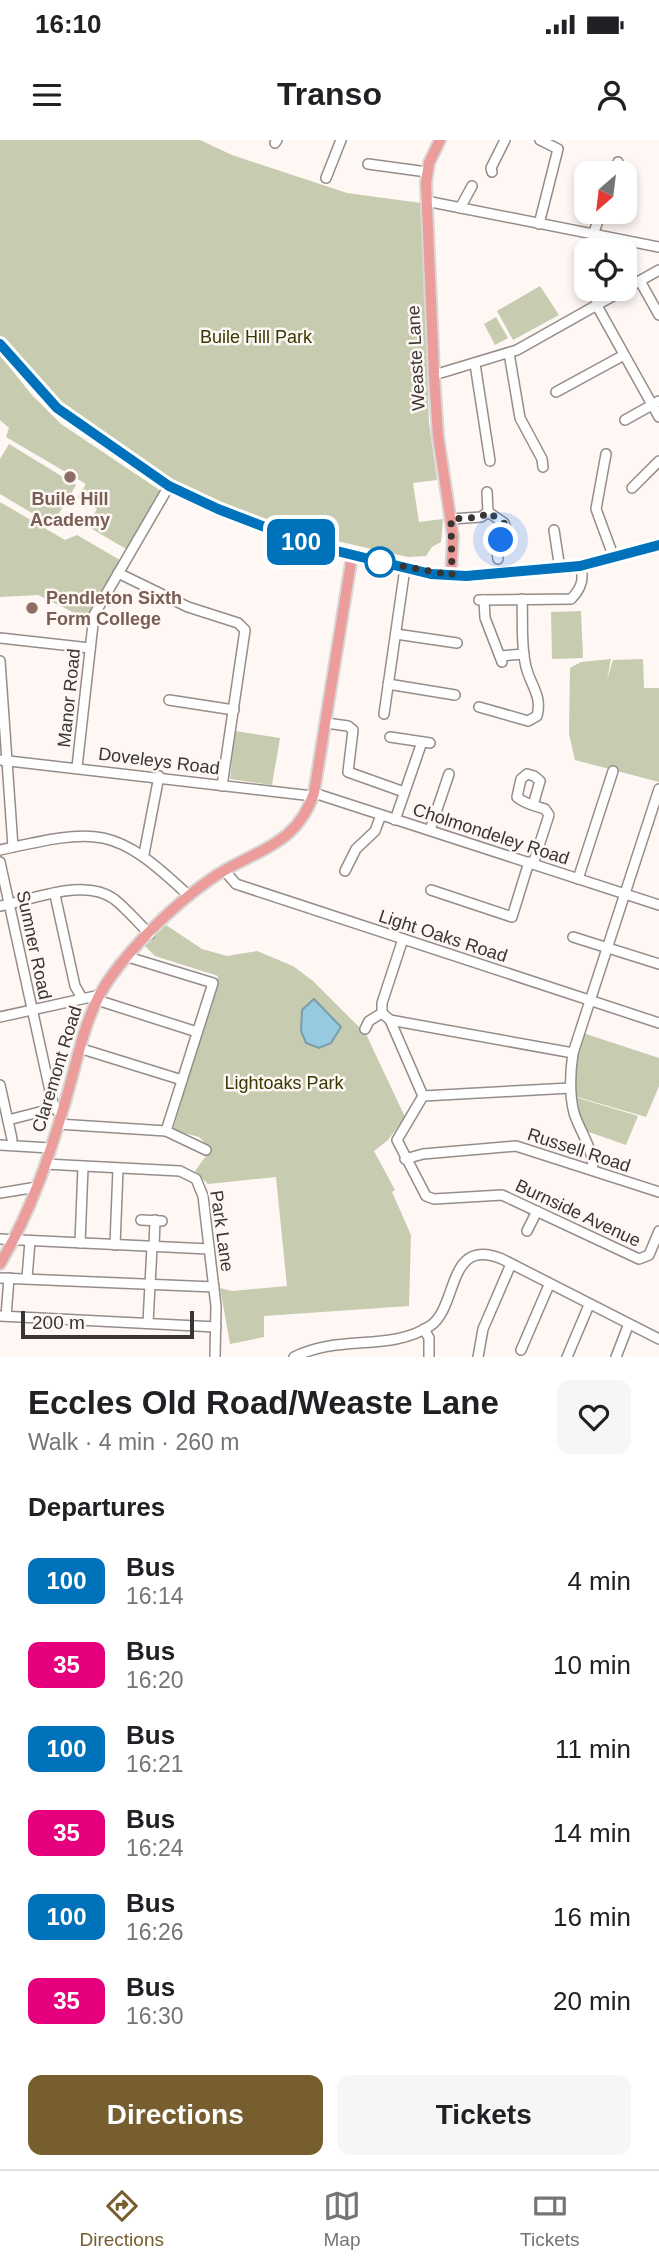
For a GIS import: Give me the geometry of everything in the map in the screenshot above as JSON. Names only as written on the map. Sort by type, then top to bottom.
[{"type":"main road","name":"Weaste Lane","points":[[440,140],[427,172],[426,201],[438,436],[451,519],[452,575]]},
{"type":"main road","points":[[0,344],[57,408],[169,486],[289,538],[352,556],[452,575],[560,569],[659,545]]},
{"type":"main road","name":"Claremont Road","points":[[0,1264],[15,1240],[46,1164],[79,1048],[99,997],[128,957],[189,896],[224,870],[288,837],[300,822],[314,794],[352,556]]},
{"type":"street","points":[[326,178],[341,140]]},
{"type":"street","points":[[492,172],[491,168],[505,140]]},
{"type":"street","points":[[539,224],[559,146],[540,140]]},
{"type":"street","points":[[368,164],[427,172]]},
{"type":"street","points":[[460,208],[472,186]]},
{"type":"street","points":[[426,201],[659,247]]},
{"type":"street","points":[[593,235],[597,224]]},
{"type":"street","points":[[434,375],[509,353],[659,270]]},
{"type":"street","points":[[640,281],[659,315]]},
{"type":"street","points":[[596,304],[624,355],[656,403],[659,418]]},
{"type":"street","points":[[509,353],[520,418],[545,462]]},
{"type":"street","points":[[556,392],[624,355]]},
{"type":"street","points":[[475,364],[492,454]]},
{"type":"street","points":[[625,420],[656,403]]},
{"type":"street","points":[[606,454],[596,509],[614,558]]},
{"type":"street","points":[[632,488],[659,461]]},
{"type":"street","name":"Manor Road","points":[[77,767],[94,615],[169,486]]},
{"type":"street","points":[[487,492],[488,512]]},
{"type":"street","points":[[451,519],[481,517],[488,512]]},
{"type":"street","points":[[488,512],[504,523],[507,532],[496,544],[498,559]]},
{"type":"street","points":[[554,530],[560,569]]},
{"type":"street","points":[[524,654],[501,659],[481,600],[571,598],[578,592],[583,576],[580,566]]},
{"type":"street","points":[[384,714],[405,568]]},
{"type":"street","points":[[118,573],[176,602],[243,627],[246,636],[222,786]]},
{"type":"street","points":[[479,707],[528,721],[536,718],[540,699],[526,669],[522,599]]},
{"type":"street","points":[[396,634],[457,643]]},
{"type":"street","points":[[0,638],[90,648]]},
{"type":"street","points":[[0,661],[3,760],[13,847]]},
{"type":"street","points":[[388,684],[455,695]]},
{"type":"street","points":[[169,700],[234,710]]},
{"type":"street","points":[[326,723],[348,726],[353,730],[348,772],[404,792]]},
{"type":"street","points":[[390,737],[426,742],[395,820]]},
{"type":"street","name":"Doveleys Road","points":[[3,760],[314,794]]},
{"type":"street","points":[[578,879],[613,771]]},
{"type":"street","points":[[430,830],[449,774]]},
{"type":"street","points":[[144,854],[159,776]]},
{"type":"street","points":[[592,1170],[593,1162],[575,1117],[570,1088],[573,1053],[659,789]]},
{"type":"street","name":"Cholmondeley Road","points":[[314,794],[659,905]]},
{"type":"street","points":[[431,890],[512,917],[549,815],[545,809],[533,805]]},
{"type":"street","points":[[345,870],[356,849],[375,831],[381,815]]},
{"type":"street","points":[[0,850],[84,835],[128,845],[144,854],[189,896]]},
{"type":"street","name":"Sumner Road","points":[[0,862],[4,905],[58,1115]]},
{"type":"street","name":"Light Oaks Road","points":[[224,870],[236,884],[659,1023]]},
{"type":"street","points":[[4,905],[80,890],[108,896],[150,934]]},
{"type":"street","points":[[55,895],[75,986],[82,998]]},
{"type":"street","points":[[573,937],[659,964]]},
{"type":"street","points":[[403,939],[382,1003],[382,1013],[390,1020],[423,1096]]},
{"type":"street","points":[[128,957],[213,983],[166,1131]]},
{"type":"street","points":[[0,1017],[82,998],[99,997],[197,1032]]},
{"type":"street","points":[[365,1029],[369,1021],[382,1013]]},
{"type":"street","points":[[390,1020],[573,1053]]},
{"type":"street","points":[[79,1048],[182,1080]]},
{"type":"street","points":[[0,1085],[12,1139]]},
{"type":"street","points":[[423,1096],[570,1088]]},
{"type":"street","points":[[405,1159],[397,1138],[423,1096]]},
{"type":"street","points":[[8,1120],[58,1115],[166,1131],[206,1150]]},
{"type":"street","points":[[0,1145],[51,1148]]},
{"type":"street","name":"Russell Road","points":[[405,1159],[423,1154],[511,1146],[659,1192]]},
{"type":"street","name":"Burnside Avenue","points":[[405,1159],[428,1197],[499,1194],[639,1259],[649,1255],[659,1231]]},
{"type":"street","name":"Park Lane","points":[[46,1164],[180,1171],[193,1176],[203,1196],[214,1287],[215,1357]]},
{"type":"street","points":[[80,1243],[83,1167]]},
{"type":"street","points":[[116,1244],[118,1169]]},
{"type":"street","points":[[0,1193],[37,1187]]},
{"type":"street","points":[[527,1231],[537,1211]]},
{"type":"street","points":[[141,1220],[158,1220],[153,1247],[148,1323]]},
{"type":"street","points":[[0,1239],[209,1249]]},
{"type":"street","points":[[27,1278],[30,1241]]},
{"type":"street","points":[[294,1357],[323,1345],[399,1339],[424,1329],[441,1315],[454,1279],[468,1260],[489,1255],[659,1339]]},
{"type":"street","points":[[478,1357],[483,1329],[511,1264]]},
{"type":"street","points":[[214,1287],[5,1278],[3,1316],[216,1327]]},
{"type":"street","points":[[521,1350],[549,1285]]},
{"type":"street","points":[[566,1357],[589,1305]]},
{"type":"street","points":[[616,1357],[628,1326]]},
{"type":"street","points":[[424,1329],[429,1338],[429,1357]]},
{"type":"green space","name":"Buile Hill Park","points":[[0,140],[200,140],[232,155],[347,193],[421,203],[429,423],[437,480],[413,483],[419,522],[443,519],[441,542],[432,547],[426,556],[408,557],[287,530],[169,481],[59,407],[0,337]]},
{"type":"green space","points":[[540,286],[559,315],[513,340],[497,311]]},
{"type":"green space","points":[[496,317],[508,338],[495,345],[484,324]]},
{"type":"green space","points":[[0,355],[31,394],[61,424],[161,491],[126,549],[87,526],[97,509],[78,497],[86,484],[6,437],[9,428],[0,420]]},
{"type":"green space","points":[[9,444],[76,485],[52,525],[0,494],[0,459]]},
{"type":"green space","points":[[0,502],[65,540],[77,535],[120,560],[87,619],[38,595],[0,597]]},
{"type":"green space","points":[[581,611],[583,658],[552,659],[551,612]]},
{"type":"green space","points":[[611,659],[607,680],[613,660],[643,659],[644,688],[659,688],[659,782],[575,760],[569,734],[570,668],[581,662]]},
{"type":"green space","points":[[235,731],[280,738],[272,785],[230,779]]},
{"type":"green space","name":"Lightoaks Park","points":[[166,925],[202,949],[227,956],[257,951],[293,966],[313,981],[366,1034],[405,1117],[388,1140],[374,1151],[395,1190],[392,1192],[411,1235],[409,1306],[264,1316],[264,1337],[230,1344],[220,1288],[232,1291],[287,1286],[276,1177],[208,1184],[195,1171],[211,1149],[199,1137],[173,1130],[218,976],[155,956],[145,946]]},
{"type":"green space","points":[[583,1033],[659,1058],[659,1086],[646,1117],[574,1096],[574,1060]]},
{"type":"green space","points":[[575,1097],[638,1116],[626,1145],[583,1130]]},
{"type":"water","points":[[314,999],[341,1027],[331,1043],[319,1048],[306,1043],[301,1031],[302,1010]]},
{"type":"bus line","name":"100","points":[[0,344],[57,408],[169,486],[289,538],[431,574],[466,576],[550,571],[601,561],[659,545]]},
{"type":"place","name":"Buile Hill Academy","points":[[70,477]]},
{"type":"place","name":"Pendleton Sixth Form College","points":[[32,608]]},
{"type":"route","points":[[380,562],[373,561],[431,574],[452,575],[451,519],[481,517],[488,512],[504,523],[507,532],[501,540]]}]
